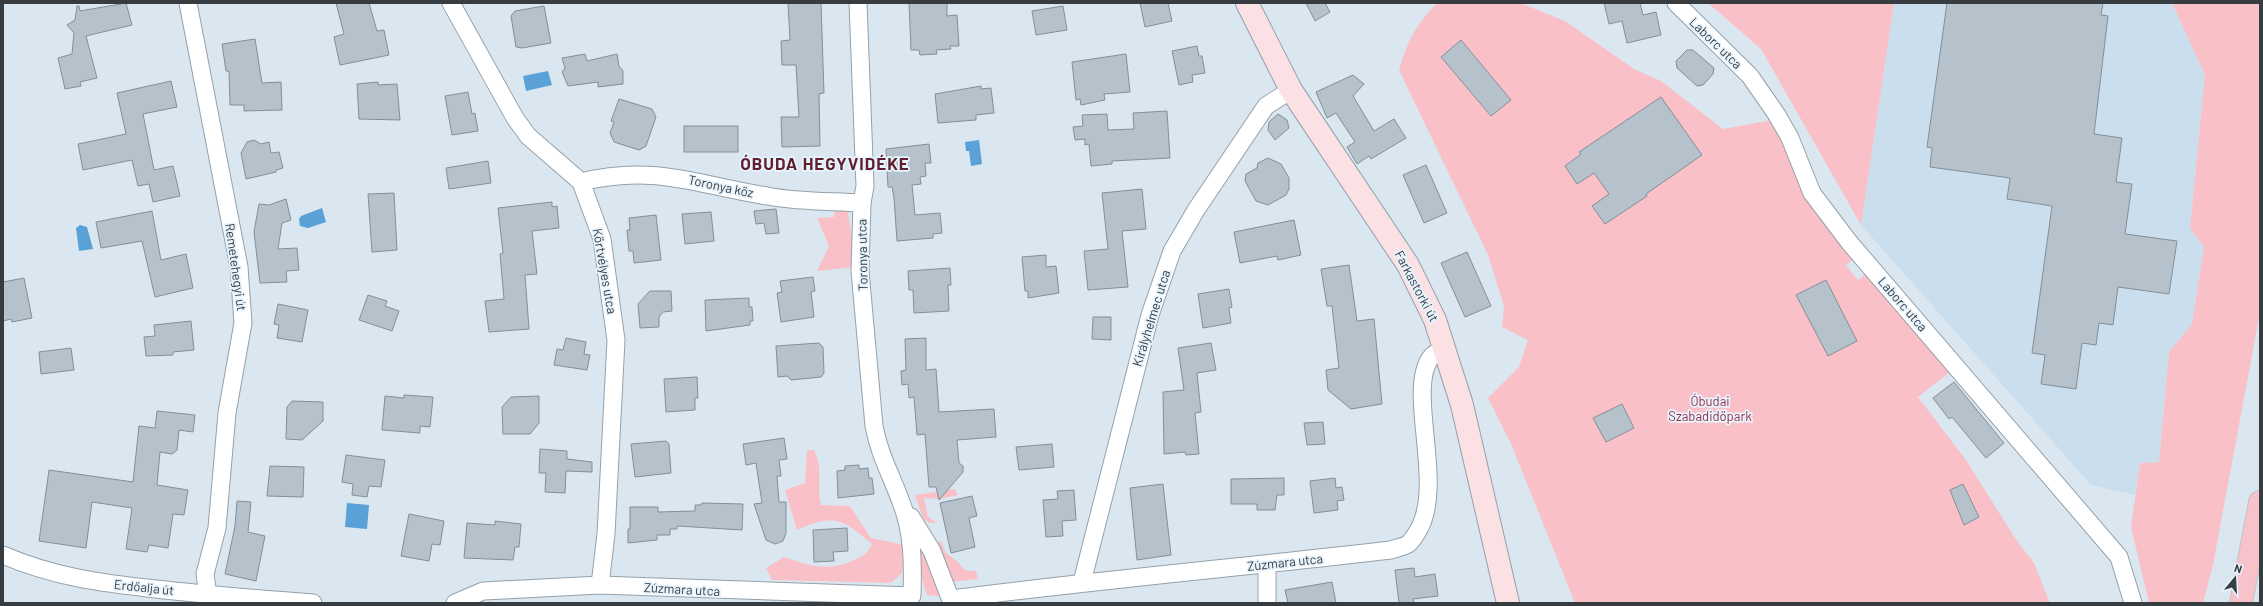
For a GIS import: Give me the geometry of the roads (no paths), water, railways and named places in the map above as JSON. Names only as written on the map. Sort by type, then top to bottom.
[{"type":"main road","points":[[2241,603],[2260,502]]},
{"type":"street","name":"Remetehegyi út","points":[[188,3],[239,267],[244,323],[227,413],[217,528],[205,574],[208,599]]},
{"type":"street","points":[[451,3],[515,118],[528,136],[582,182]]},
{"type":"street","name":"Toronya utca","points":[[858,3],[865,186],[862,203],[860,271],[874,426],[879,451],[902,502],[932,551],[951,601]]},
{"type":"street","name":"Farkastorki út","points":[[1247,3],[1291,90],[1408,265],[1433,314],[1446,349],[1462,405],[1508,603]]},
{"type":"street","name":"Laborc utca","points":[[1676,3],[1750,76],[1761,90],[1790,138],[1812,193],[1849,242],[2118,556],[2133,603]]},
{"type":"street","name":"Királyhelmec utca","points":[[1082,582],[1150,315],[1172,252],[1196,210],[1266,106],[1291,90]]},
{"type":"street","name":"Toronya köz","points":[[582,182],[623,174],[671,176],[767,196],[798,200],[862,203]]},
{"type":"street","name":"Körtvélyes utca","points":[[582,182],[602,239],[616,340],[606,534],[600,585]]},
{"type":"street","name":"Zúzmara utca","points":[[951,601],[1082,582],[1267,565],[1391,550],[1408,544],[1424,520],[1430,488],[1422,388],[1425,369],[1433,355],[1446,349]]},
{"type":"street","name":"Toronya utca","points":[[902,502],[912,546],[912,596]]},
{"type":"street","name":"Erdőalja út","points":[[3,555],[30,566],[62,576],[97,582],[208,599],[313,603]]},
{"type":"street","points":[[1267,565],[1267,603]]},
{"type":"street","name":"Zúzmara utca","points":[[455,603],[483,591],[600,585],[912,596]]},
{"type":"water","points":[[548,71],[552,85],[526,91],[523,76]]},
{"type":"water","points":[[979,140],[982,164],[971,166],[969,151],[966,151],[965,142]]},
{"type":"water","points":[[322,208],[326,222],[308,228],[300,226],[299,219],[301,216]]},
{"type":"water","points":[[80,225],[87,227],[93,249],[79,251],[76,228]]},
{"type":"water","points":[[347,503],[369,505],[367,529],[345,527]]},
{"type":"district","name":"ÓBUDA HEGYVIDÉKE","points":[[825,164]]},
{"type":"park label","name":"Óbudai Szabadidőpark","points":[[1710,408]]}]
